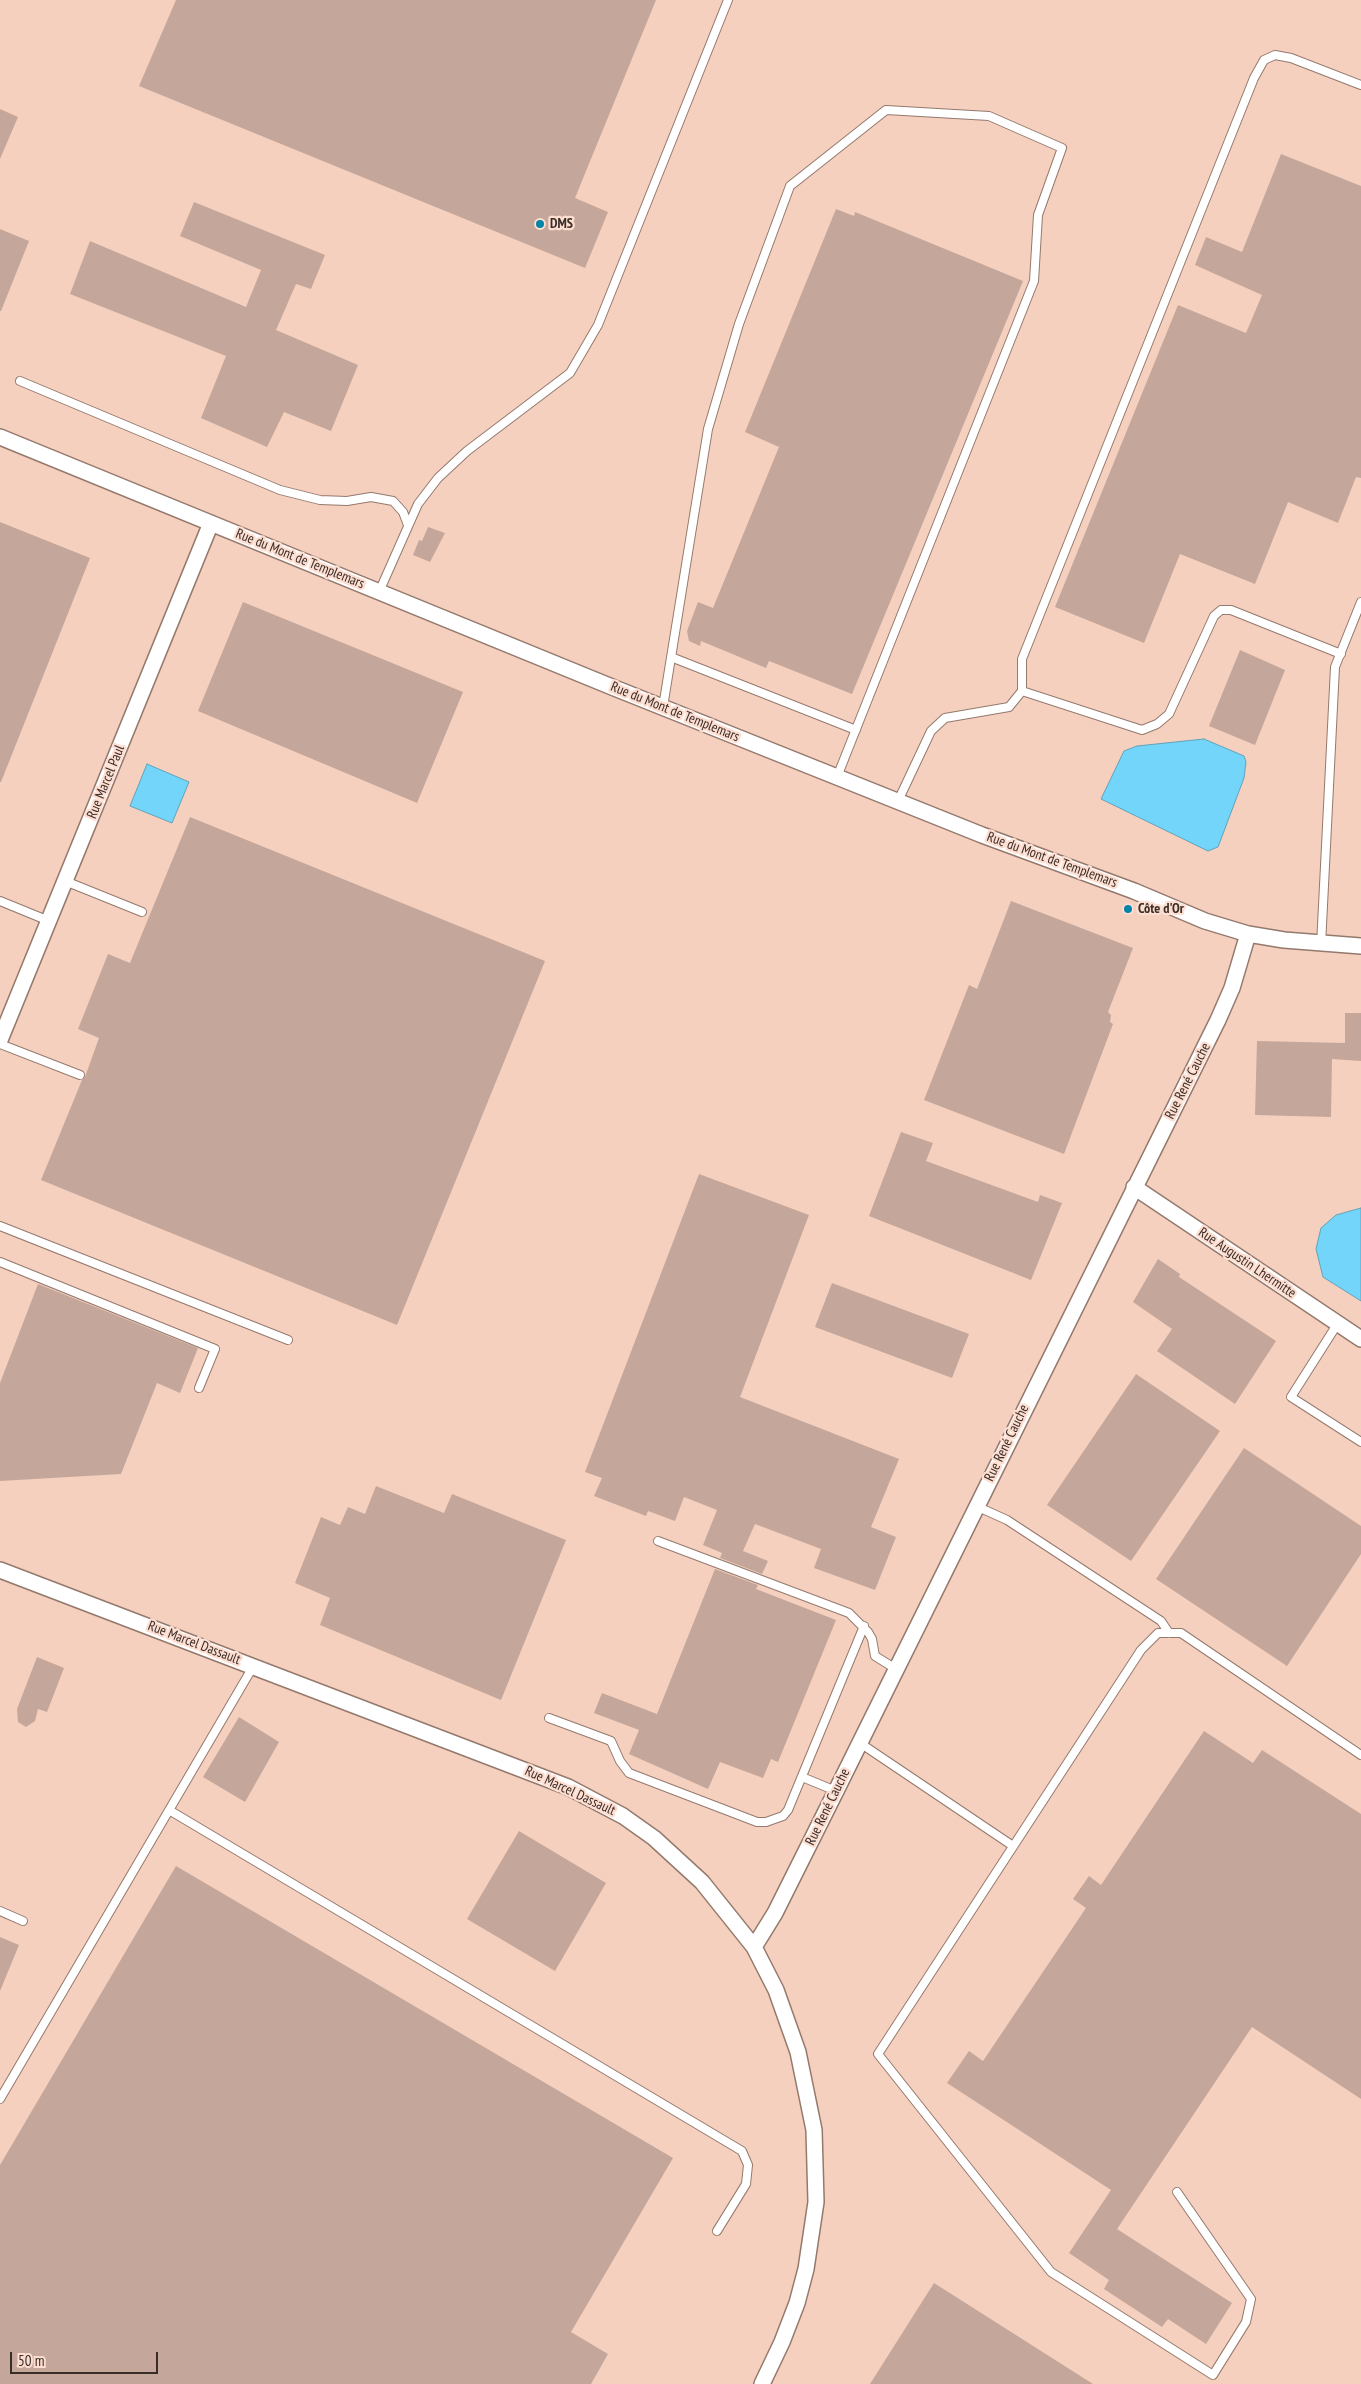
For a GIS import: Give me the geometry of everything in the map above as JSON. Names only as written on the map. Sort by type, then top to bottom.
[{"type":"street","name":"Rue du Mont de Templemars","points":[[0,437],[837,777],[1134,891],[1199,918],[1248,934],[1321,944],[1361,946]]},
{"type":"street","name":"Rue Marcel Paul","points":[[0,1040],[211,523]]},
{"type":"street","name":"Rue René Cauche","points":[[754,1947],[772,1919],[1218,1020],[1232,988],[1248,934]]},
{"type":"street","name":"Rue Augustin Lhermitte","points":[[1134,1187],[1361,1338]]},
{"type":"street","name":"Rue Marcel Dassault","points":[[0,1570],[546,1777],[607,1806],[654,1838],[716,1896],[754,1947],[776,1990],[794,2039],[810,2105],[816,2171],[813,2227],[802,2286],[782,2342],[762,2384]]},
{"type":"lane","points":[[379,592],[418,504],[438,478],[466,451],[570,373],[598,325],[728,0]]},
{"type":"lane","points":[[898,801],[931,730],[945,718],[1009,707],[1022,692],[1022,659],[1254,78],[1264,60],[1275,55],[1291,58],[1361,85]]},
{"type":"lane","points":[[663,707],[708,429],[739,324],[790,186],[886,110],[989,116],[1062,148],[1038,215],[1034,281],[837,777]]},
{"type":"lane","points":[[20,381],[280,490],[320,500],[347,501],[371,497],[393,501],[403,512],[408,525]]},
{"type":"lane","points":[[1321,944],[1335,668],[1361,602]]},
{"type":"lane","points":[[1022,692],[1142,730],[1157,724],[1169,714],[1214,616],[1221,610],[1231,610],[1341,654]]},
{"type":"lane","points":[[672,657],[856,730]]},
{"type":"lane","points":[[65,881],[142,912]]},
{"type":"lane","points":[[0,901],[49,921]]},
{"type":"lane","points":[[0,1044],[80,1075]]},
{"type":"lane","points":[[0,1226],[288,1340]]},
{"type":"lane","points":[[0,1262],[215,1349],[199,1388]]},
{"type":"lane","points":[[1338,1323],[1291,1397],[1361,1442]]},
{"type":"lane","points":[[976,1506],[1007,1520],[1161,1621],[1169,1633]]},
{"type":"lane","points":[[658,1541],[849,1613],[864,1626],[872,1639],[875,1656],[896,1669]]},
{"type":"lane","points":[[549,1718],[611,1741],[620,1761],[630,1773],[757,1822],[774,1820],[788,1810],[864,1626]]},
{"type":"lane","points":[[1177,2192],[1251,2299],[1246,2322],[1213,2375],[1051,2272],[878,2054],[1141,1650],[1158,1633],[1181,1633],[1361,1756]]},
{"type":"lane","points":[[0,2099],[254,1665]]},
{"type":"lane","points":[[860,1743],[1012,1846]]},
{"type":"lane","points":[[802,1778],[836,1791]]},
{"type":"lane","points":[[169,1810],[742,2151],[748,2165],[746,2184],[717,2231]]},
{"type":"lane","points":[[0,1911],[23,1921]]},
{"type":"shaded area","points":[[0,0],[1361,0],[1361,2384],[0,2384]]},
{"type":"water","points":[[1204,739],[1244,756],[1246,762],[1244,778],[1218,847],[1208,851],[1101,799],[1124,751],[1137,746]]},
{"type":"water","points":[[147,764],[189,782],[172,823],[130,806]]},
{"type":"water","points":[[1361,1208],[1361,1301],[1323,1277],[1316,1249],[1321,1228],[1336,1215]]},
{"type":"building","name":"DMS","points":[[176,0],[656,0],[575,198],[608,212],[585,268],[139,86]]},
{"type":"building","points":[[0,109],[18,117],[0,159]]},
{"type":"building","points":[[1281,154],[1361,186],[1361,478],[1356,477],[1338,523],[1288,502],[1255,584],[1180,554],[1144,643],[1055,607],[1178,305],[1246,333],[1262,295],[1195,265],[1206,237],[1242,252]]},
{"type":"building","points":[[194,202],[325,255],[311,289],[296,284],[276,330],[358,365],[331,431],[284,412],[267,447],[201,418],[226,356],[70,294],[90,241],[246,307],[261,270],[180,236]]},
{"type":"building","points":[[836,209],[854,216],[855,212],[1023,281],[852,694],[769,661],[766,668],[701,641],[700,646],[689,641],[687,631],[698,602],[713,608],[779,447],[745,432]]},
{"type":"building","points":[[0,229],[29,241],[1,311],[0,311]]},
{"type":"building","points":[[0,522],[90,558],[1,782],[0,782]]},
{"type":"building","points":[[428,527],[445,533],[430,562],[413,555],[419,540],[422,541]]},
{"type":"building","points":[[243,602],[463,692],[417,803],[198,711]]},
{"type":"building","points":[[1240,650],[1285,670],[1255,745],[1209,726]]},
{"type":"building","points":[[190,817],[545,961],[397,1325],[41,1180],[82,1080],[85,1077],[99,1038],[78,1029],[108,954],[130,963]]},
{"type":"building","points":[[1011,901],[1133,948],[1108,1012],[1111,1015],[1110,1022],[1113,1024],[1064,1154],[924,1100],[969,985],[977,989]]},
{"type":"building","points":[[1345,1013],[1361,1013],[1361,1061],[1332,1059],[1331,1117],[1255,1115],[1257,1041],[1345,1043]]},
{"type":"building","points":[[901,1132],[933,1143],[926,1161],[1038,1202],[1040,1195],[1062,1203],[1031,1280],[869,1216]]},
{"type":"building","points":[[699,1174],[809,1215],[740,1397],[899,1459],[871,1527],[896,1537],[875,1590],[814,1568],[821,1549],[755,1524],[743,1551],[768,1561],[762,1574],[720,1558],[722,1553],[703,1545],[717,1510],[684,1497],[675,1521],[648,1511],[646,1516],[594,1496],[602,1478],[585,1472]]},
{"type":"building","points":[[1158,1259],[1180,1274],[1179,1277],[1276,1341],[1235,1404],[1157,1351],[1172,1329],[1133,1302]]},
{"type":"building","points":[[832,1283],[969,1334],[952,1378],[815,1327]]},
{"type":"building","points":[[38,1284],[198,1348],[180,1393],[157,1383],[121,1474],[0,1481],[0,1383]]},
{"type":"building","points":[[1136,1374],[1220,1431],[1131,1561],[1047,1505]]},
{"type":"building","points":[[1244,1448],[1361,1526],[1361,1554],[1287,1666],[1156,1579]]},
{"type":"building","points":[[376,1486],[444,1513],[452,1494],[566,1540],[501,1700],[320,1625],[330,1598],[295,1583],[321,1517],[340,1525],[348,1507],[365,1514]]},
{"type":"building","points":[[715,1569],[758,1585],[756,1589],[836,1620],[778,1762],[771,1759],[763,1778],[720,1762],[708,1789],[629,1754],[639,1730],[594,1713],[602,1693],[657,1714]]},
{"type":"building","points":[[37,1657],[64,1668],[47,1712],[38,1709],[35,1721],[26,1727],[18,1722],[17,1709]]},
{"type":"building","points":[[239,1717],[279,1742],[245,1802],[203,1777]]},
{"type":"building","points":[[1204,1731],[1253,1763],[1262,1750],[1361,1814],[1361,2099],[1252,2027],[1117,2229],[1232,2303],[1206,2344],[1168,2319],[1162,2327],[1104,2289],[1109,2280],[1069,2253],[1111,2190],[947,2083],[969,2051],[983,2061],[1086,1908],[1073,1899],[1089,1876],[1101,1885]]},
{"type":"building","points":[[519,1831],[606,1883],[555,1971],[467,1919]]},
{"type":"building","points":[[176,1866],[673,2158],[571,2332],[608,2354],[591,2384],[0,2384],[0,2165]]},
{"type":"building","points":[[0,1937],[19,1945],[0,1991]]},
{"type":"building","points":[[934,2283],[1093,2384],[870,2384]]},
{"type":"place","name":"DMS","points":[[540,224]]},
{"type":"place","name":"Côte d'Or","points":[[1128,909]]}]
